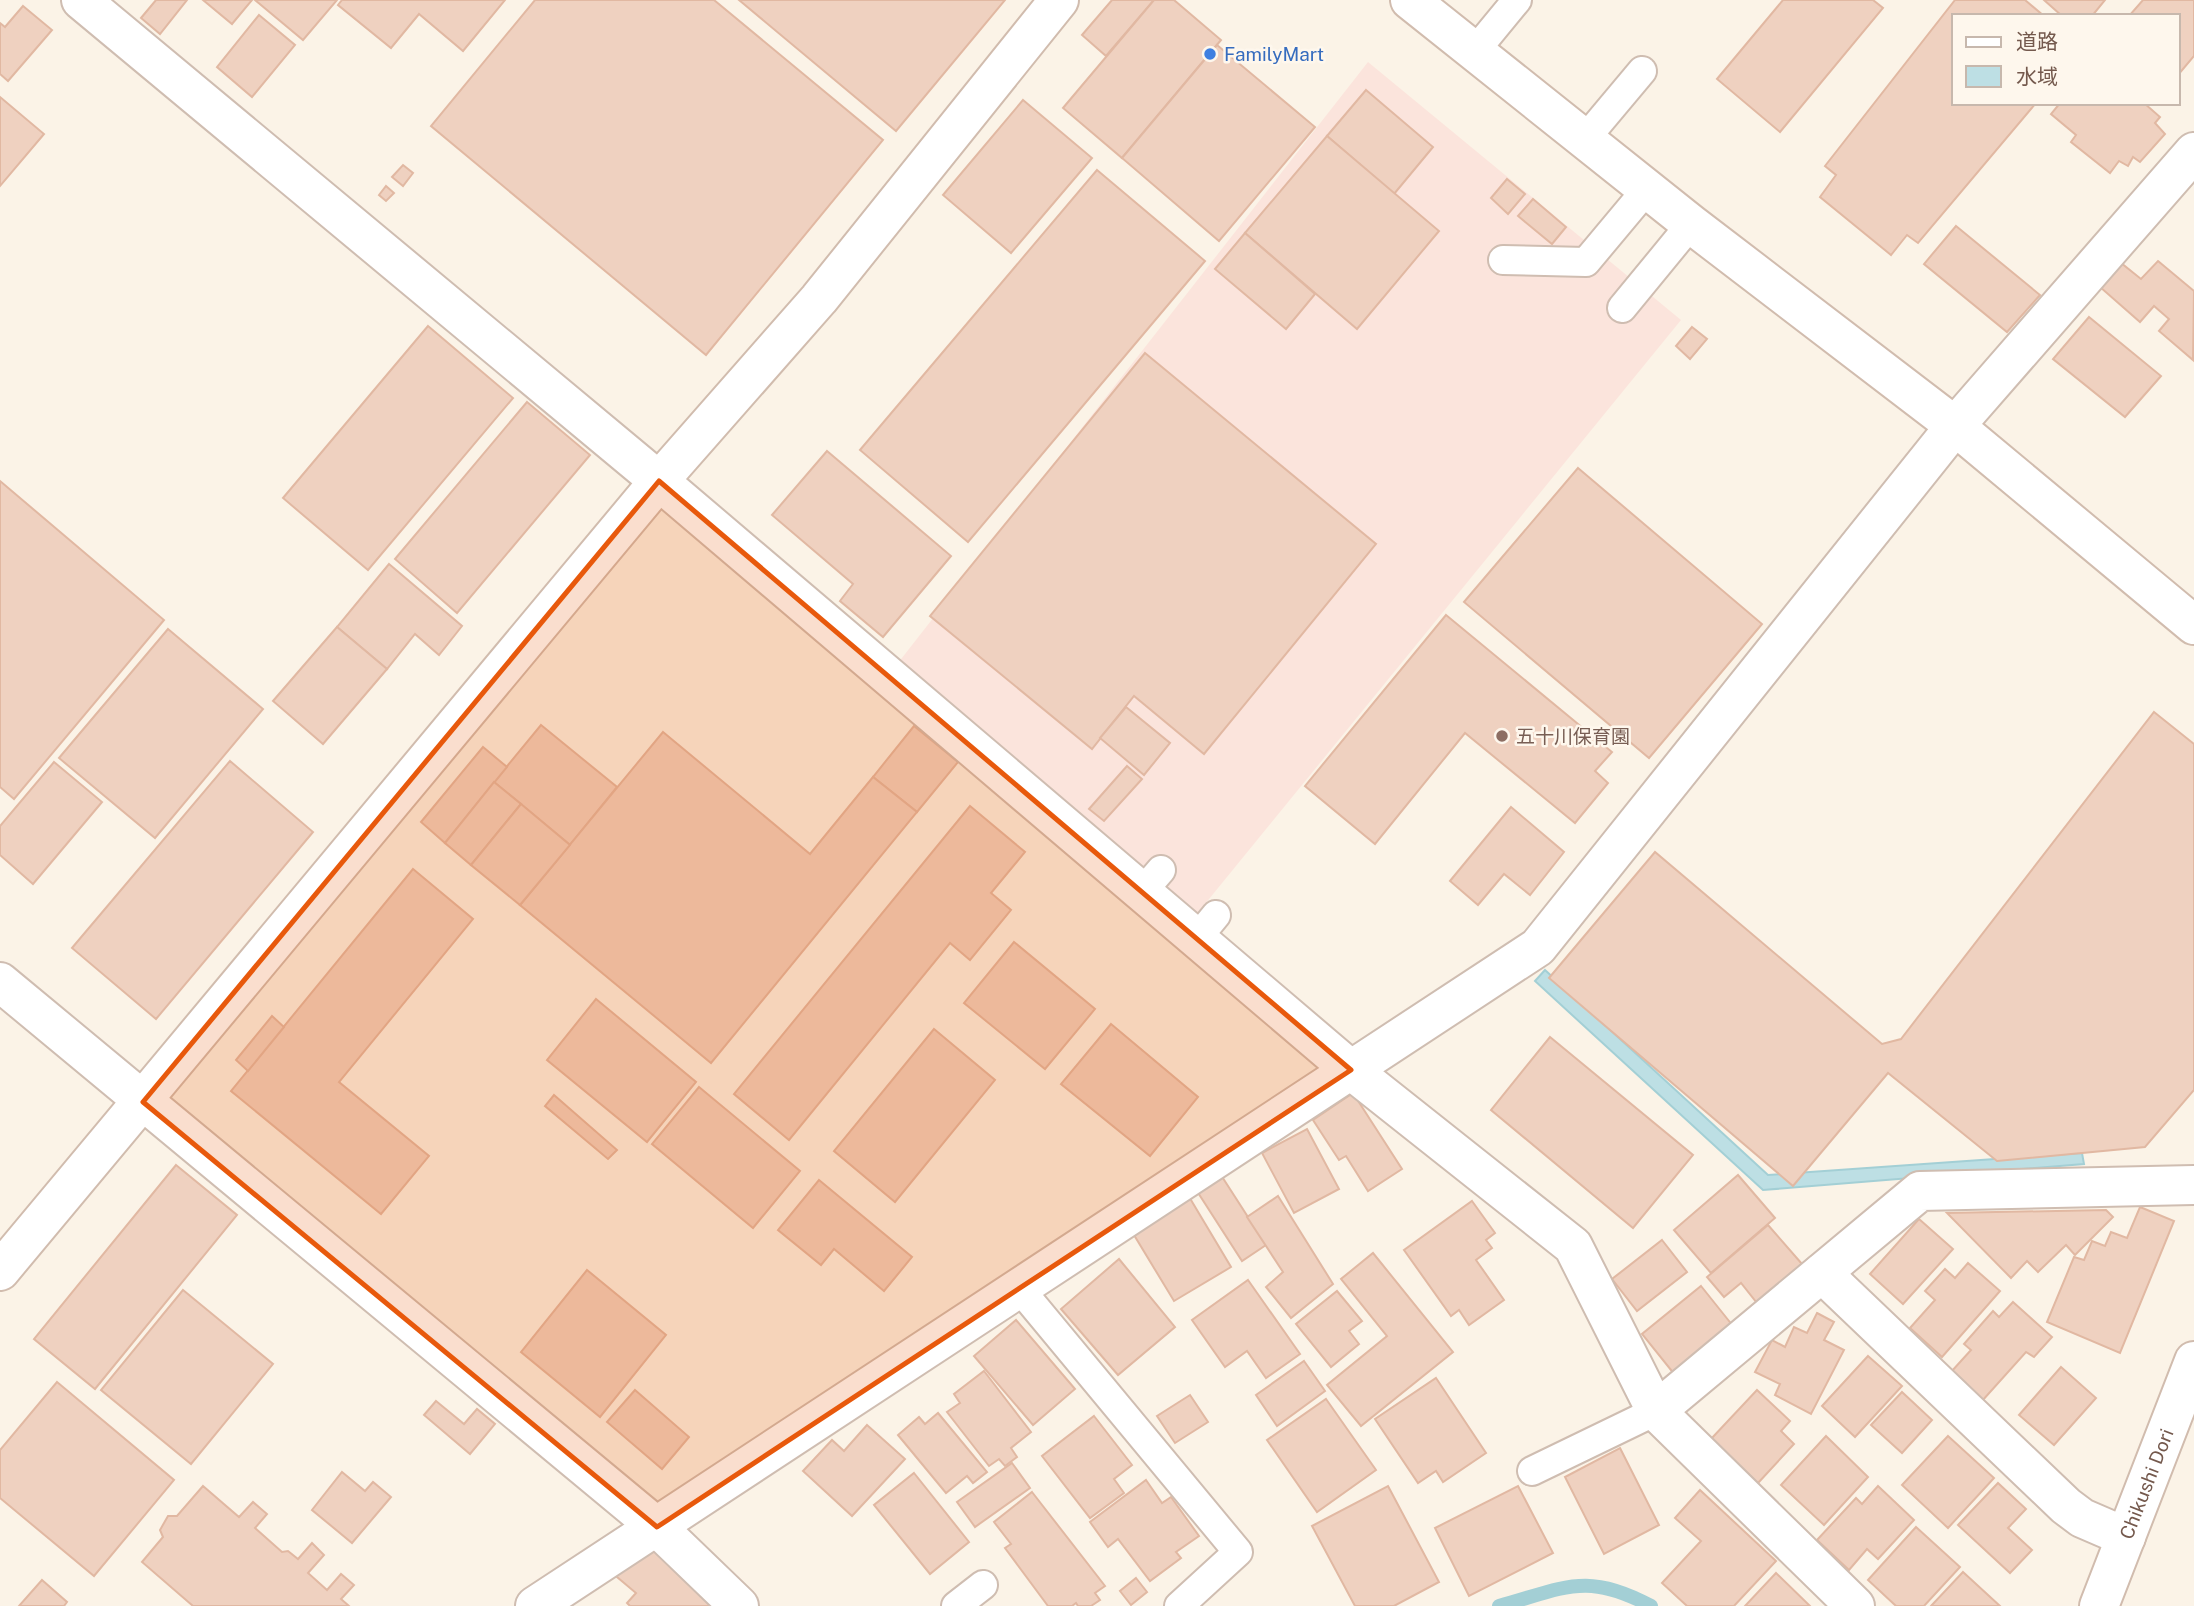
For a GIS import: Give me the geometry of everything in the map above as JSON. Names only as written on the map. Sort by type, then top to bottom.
[{"type":"street","points":[[81,0],[659,481],[1152,881],[1206,927],[1351,1070],[1573,1245],[1656,1411],[1855,1606]]},
{"type":"street","points":[[0,1271],[659,481],[819,299],[1059,0]]},
{"type":"street","points":[[1410,0],[1690,224],[1955,426],[2194,625]]},
{"type":"street","points":[[535,1606],[1538,947],[1955,426],[2194,152]]},
{"type":"street","points":[[0,982],[657,1527],[740,1606]]},
{"type":"street","points":[[1656,1411],[1920,1191],[2194,1185]]},
{"type":"street","points":[[1822,1273],[2066,1506],[2082,1518],[2126,1537]]},
{"type":"street","name":"Chikushi Dori","points":[[2099,1606],[2194,1361]]},
{"type":"lane","points":[[1475,51],[1517,0]]},
{"type":"lane","points":[[1585,139],[1642,71]]},
{"type":"lane","points":[[1503,260],[1586,262],[1647,188]]},
{"type":"lane","points":[[1622,308],[1690,224]]},
{"type":"lane","points":[[1019,1288],[1238,1552],[1179,1606]]},
{"type":"lane","points":[[1532,1471],[1656,1411]]},
{"type":"lane","points":[[956,1606],[983,1585]]},
{"type":"highlighted area","points":[[659,481],[1351,1070],[657,1527],[143,1102]]},
{"type":"shaded area","points":[[1368,62],[1681,320],[1196,915],[898,663]]},
{"type":"water","points":[[1545,970],[1768,1175],[2082,1153],[2084,1164],[1763,1190],[1535,981]]},
{"type":"building","points":[[156,0],[187,0],[160,34],[141,18]]},
{"type":"building","points":[[203,0],[252,0],[232,24]]},
{"type":"building","points":[[255,0],[337,0],[303,40]]},
{"type":"building","points":[[342,0],[505,0],[463,51],[419,14],[391,48],[338,5]]},
{"type":"building","points":[[535,0],[714,0],[883,140],[706,355],[431,126]]},
{"type":"building","points":[[739,0],[1005,0],[896,131]]},
{"type":"building","points":[[1112,0],[1154,0],[1106,56],[1082,35]]},
{"type":"building","points":[[1154,0],[1174,0],[1221,40],[1122,158],[1063,108]]},
{"type":"building","points":[[1783,0],[1873,0],[1883,8],[1780,132],[1717,79]]},
{"type":"building","points":[[1955,0],[2025,0],[2042,14],[1952,14],[1952,105],[2034,105],[1918,243],[1907,235],[1891,255],[1820,197],[1836,175],[1825,166]]},
{"type":"building","points":[[2044,0],[2105,0],[2094,14],[2060,14]]},
{"type":"building","points":[[2143,0],[2194,0],[2194,56],[2180,73],[2180,14],[2131,14]]},
{"type":"building","points":[[23,6],[52,30],[8,81],[0,74],[0,23],[5,27]]},
{"type":"building","points":[[259,15],[295,45],[252,97],[217,67]]},
{"type":"building","points":[[1217,45],[1315,127],[1219,241],[1122,158]]},
{"type":"building","points":[[1366,90],[1433,147],[1394,194],[1327,136]]},
{"type":"building","points":[[0,97],[44,134],[0,186]]},
{"type":"building","points":[[1023,100],[1092,158],[1011,253],[943,195]]},
{"type":"building","points":[[2058,105],[2146,105],[2160,117],[2155,123],[2165,134],[2140,162],[2133,157],[2128,166],[2119,161],[2110,173],[2071,142],[2076,135],[2051,114]]},
{"type":"building","points":[[1327,136],[1439,231],[1357,329],[1245,233]]},
{"type":"building","points":[[403,165],[413,173],[403,186],[392,177]]},
{"type":"building","points":[[1097,170],[1205,261],[968,542],[860,450]]},
{"type":"building","points":[[1507,179],[1525,194],[1508,214],[1491,198]]},
{"type":"building","points":[[386,186],[394,193],[386,201],[379,195]]},
{"type":"building","points":[[1533,199],[1566,227],[1552,244],[1518,216]]},
{"type":"building","points":[[1956,226],[2040,295],[2007,332],[1924,264]]},
{"type":"building","points":[[1245,233],[1315,294],[1286,329],[1215,269]]},
{"type":"building","points":[[2158,261],[2194,291],[2193,360],[2159,331],[2169,319],[2154,306],[2140,322],[2100,287],[2121,263],[2141,279]]},
{"type":"building","points":[[2089,317],[2161,376],[2125,417],[2053,359]]},
{"type":"building","points":[[428,326],[513,398],[368,570],[283,498]]},
{"type":"building","points":[[1692,327],[1707,339],[1690,359],[1676,346]]},
{"type":"building","points":[[1145,353],[1376,544],[1204,754],[1134,696],[1092,749],[930,616]]},
{"type":"building","points":[[527,402],[590,455],[457,613],[395,559]]},
{"type":"building","points":[[827,451],[951,556],[883,637],[840,601],[853,584],[772,515]]},
{"type":"building","points":[[1578,468],[1762,624],[1649,758],[1464,602]]},
{"type":"building","points":[[0,481],[164,620],[14,799],[0,787]]},
{"type":"building","points":[[389,564],[462,626],[439,655],[415,634],[387,669],[337,627]]},
{"type":"building","points":[[1446,615],[1612,752],[1595,771],[1608,783],[1575,823],[1465,733],[1375,844],[1305,786]]},
{"type":"building","points":[[337,627],[387,669],[323,744],[273,701]]},
{"type":"building","points":[[168,629],[263,709],[155,838],[59,758]]},
{"type":"building","points":[[1126,707],[1170,743],[1144,775],[1100,738]]},
{"type":"building","points":[[2154,712],[2194,744],[2194,1090],[2145,1147],[1997,1161],[1888,1073],[1793,1186],[1549,978],[1655,852],[1882,1044],[1901,1039]]},
{"type":"building","points":[[541,725],[617,787],[570,845],[494,782]]},
{"type":"building","points":[[914,726],[958,762],[917,812],[873,777]]},
{"type":"building","points":[[663,732],[810,854],[873,777],[917,812],[711,1063],[520,905]]},
{"type":"building","points":[[483,747],[507,767],[445,843],[421,822]]},
{"type":"building","points":[[230,761],[313,832],[156,1019],[72,948]]},
{"type":"building","points":[[54,762],[102,802],[33,884],[0,855],[0,826]]},
{"type":"building","points":[[1127,766],[1142,779],[1104,821],[1089,809]]},
{"type":"building","points":[[494,782],[521,804],[471,865],[445,843]]},
{"type":"building","points":[[521,804],[570,845],[520,905],[471,865]]},
{"type":"building","points":[[970,806],[1025,852],[991,893],[1011,910],[970,960],[950,943],[789,1140],[734,1094]]},
{"type":"building","points":[[1511,807],[1564,852],[1530,895],[1504,874],[1478,905],[1450,881]]},
{"type":"building","points":[[413,869],[473,919],[339,1082],[429,1156],[381,1214],[231,1091]]},
{"type":"building","points":[[1014,942],[1095,1009],[1045,1069],[964,1003]]},
{"type":"building","points":[[596,999],[696,1082],[647,1142],[547,1060]]},
{"type":"building","points":[[272,1016],[284,1027],[248,1071],[236,1060]]},
{"type":"building","points":[[1111,1024],[1198,1097],[1150,1156],[1061,1084]]},
{"type":"building","points":[[934,1029],[995,1080],[895,1202],[834,1151]]},
{"type":"building","points":[[1550,1037],[1693,1155],[1633,1228],[1491,1110]]},
{"type":"building","points":[[699,1087],[800,1171],[753,1228],[652,1144]]},
{"type":"building","points":[[1353,1093],[1402,1169],[1368,1191],[1346,1156],[1339,1160],[1313,1120]]},
{"type":"building","points":[[554,1095],[617,1150],[608,1159],[545,1106]]},
{"type":"building","points":[[1307,1129],[1339,1189],[1294,1213],[1262,1153]]},
{"type":"building","points":[[176,1165],[237,1215],[95,1389],[34,1339]]},
{"type":"building","points":[[1219,1172],[1266,1245],[1242,1261],[1195,1188]]},
{"type":"building","points":[[1738,1175],[1775,1218],[1711,1273],[1674,1230]]},
{"type":"building","points":[[819,1180],[912,1257],[884,1291],[834,1249],[821,1265],[778,1230]]},
{"type":"building","points":[[1188,1195],[1231,1267],[1174,1301],[1131,1230]]},
{"type":"building","points":[[1278,1196],[1333,1284],[1291,1318],[1266,1287],[1283,1272],[1247,1217]]},
{"type":"building","points":[[1472,1201],[1495,1233],[1486,1240],[1492,1248],[1476,1260],[1504,1300],[1469,1325],[1459,1310],[1451,1316],[1404,1250]]},
{"type":"building","points":[[2140,1207],[2174,1221],[2120,1353],[2047,1322],[2074,1257],[2084,1260],[2092,1241],[2105,1246],[2111,1232],[2127,1238]]},
{"type":"building","points":[[2106,1210],[2113,1217],[2075,1255],[2066,1245],[2038,1272],[2027,1261],[2011,1278],[1947,1213]]},
{"type":"building","points":[[1919,1219],[1953,1249],[1903,1304],[1870,1274]]},
{"type":"building","points":[[1768,1225],[1802,1264],[1757,1303],[1741,1283],[1724,1297],[1707,1277]]},
{"type":"building","points":[[1662,1240],[1687,1272],[1637,1311],[1612,1279]]},
{"type":"building","points":[[1373,1253],[1453,1352],[1361,1426],[1327,1385],[1387,1336],[1341,1279]]},
{"type":"building","points":[[1119,1259],[1175,1327],[1118,1375],[1061,1309]]},
{"type":"building","points":[[1968,1263],[2000,1291],[1942,1357],[1910,1328],[1935,1300],[1925,1291],[1945,1269],[1955,1278]]},
{"type":"building","points":[[587,1270],[666,1335],[600,1417],[521,1352]]},
{"type":"building","points":[[1248,1280],[1300,1354],[1266,1378],[1247,1351],[1225,1367],[1192,1320]]},
{"type":"building","points":[[1701,1286],[1733,1326],[1675,1375],[1642,1334]]},
{"type":"building","points":[[183,1290],[273,1364],[191,1464],[101,1390]]},
{"type":"building","points":[[1337,1291],[1362,1321],[1349,1331],[1359,1344],[1331,1367],[1296,1324]]},
{"type":"building","points":[[2013,1302],[2052,1337],[2034,1357],[2026,1352],[1982,1401],[1951,1372],[1971,1350],[1964,1344],[1993,1311],[1999,1317]]},
{"type":"building","points":[[1817,1313],[1834,1322],[1824,1340],[1844,1350],[1811,1414],[1775,1395],[1780,1384],[1755,1372],[1772,1340],[1785,1347],[1794,1327],[1807,1333]]},
{"type":"building","points":[[1016,1320],[1075,1389],[1033,1425],[974,1356]]},
{"type":"building","points":[[1868,1356],[1902,1386],[1855,1437],[1822,1406]]},
{"type":"building","points":[[1304,1361],[1325,1391],[1277,1426],[1256,1395]]},
{"type":"building","points":[[2061,1367],[2096,1398],[2054,1445],[2019,1415]]},
{"type":"building","points":[[984,1371],[1031,1432],[1011,1448],[1017,1457],[1005,1466],[999,1459],[989,1466],[947,1412],[960,1403],[954,1394]]},
{"type":"building","points":[[1436,1378],[1486,1453],[1443,1482],[1436,1471],[1418,1483],[1375,1419]]},
{"type":"building","points":[[57,1382],[174,1480],[94,1576],[0,1498],[0,1450]]},
{"type":"building","points":[[635,1390],[689,1437],[662,1469],[607,1422]]},
{"type":"building","points":[[1757,1390],[1790,1421],[1781,1431],[1794,1444],[1758,1483],[1711,1439]]},
{"type":"building","points":[[1902,1392],[1932,1420],[1902,1453],[1871,1425]]},
{"type":"building","points":[[1190,1395],[1208,1422],[1175,1443],[1157,1416]]},
{"type":"building","points":[[1326,1399],[1376,1470],[1317,1512],[1267,1440]]},
{"type":"building","points":[[436,1401],[464,1424],[477,1409],[495,1424],[470,1454],[424,1415]]},
{"type":"building","points":[[938,1413],[987,1472],[973,1483],[967,1476],[946,1493],[898,1435],[919,1417],[925,1424]]},
{"type":"building","points":[[1094,1416],[1132,1465],[1114,1479],[1124,1493],[1090,1518],[1042,1456]]},
{"type":"building","points":[[867,1425],[905,1459],[852,1516],[803,1471],[832,1440],[844,1451]]},
{"type":"building","points":[[1826,1436],[1868,1477],[1824,1525],[1781,1485]]},
{"type":"building","points":[[1948,1436],[1994,1478],[1948,1528],[1902,1485]]},
{"type":"building","points":[[1620,1448],[1659,1525],[1604,1554],[1565,1477]]},
{"type":"building","points":[[1012,1463],[1030,1488],[975,1527],[957,1502]]},
{"type":"building","points":[[342,1472],[365,1491],[373,1482],[391,1497],[352,1543],[312,1510]]},
{"type":"building","points":[[914,1473],[969,1542],[930,1574],[874,1505]]},
{"type":"building","points":[[1146,1480],[1162,1503],[1171,1497],[1199,1536],[1176,1552],[1181,1558],[1150,1581],[1118,1539],[1108,1547],[1090,1522]]},
{"type":"building","points":[[1998,1483],[2026,1509],[2008,1528],[2032,1550],[2010,1573],[1958,1525]]},
{"type":"building","points":[[203,1486],[239,1517],[253,1502],[267,1514],[255,1528],[282,1552],[288,1551],[298,1559],[312,1543],[324,1555],[308,1573],[327,1590],[341,1574],[354,1585],[341,1599],[349,1606],[193,1606],[142,1562],[163,1537],[160,1530],[168,1516],[177,1516]]},
{"type":"building","points":[[1388,1486],[1439,1582],[1394,1606],[1355,1606],[1312,1526]]},
{"type":"building","points":[[1518,1486],[1553,1553],[1469,1596],[1435,1528]]},
{"type":"building","points":[[1878,1486],[1914,1520],[1878,1559],[1867,1549],[1849,1570],[1817,1540],[1856,1498],[1862,1504]]},
{"type":"building","points":[[1700,1490],[1776,1561],[1734,1606],[1687,1606],[1662,1583],[1701,1541],[1675,1518]]},
{"type":"building","points":[[1032,1492],[1105,1586],[1095,1593],[1100,1600],[1091,1606],[1078,1606],[1076,1603],[1072,1606],[1048,1606],[1005,1548],[1011,1544],[994,1522]]},
{"type":"building","points":[[1916,1527],[1960,1567],[1924,1606],[1896,1606],[1868,1580]]},
{"type":"building","points":[[645,1538],[724,1606],[630,1606],[627,1603],[636,1593],[604,1566]]},
{"type":"building","points":[[1963,1572],[2000,1606],[1931,1606]]},
{"type":"building","points":[[1776,1573],[1810,1606],[1745,1606]]},
{"type":"building","points":[[1136,1578],[1147,1592],[1131,1605],[1120,1591]]},
{"type":"building","points":[[42,1580],[67,1602],[64,1606],[19,1606]]},
{"type":"waterway","points":[[1499,1606],[1575,1586],[1609,1589],[1651,1606]]},
{"type":"place","name":"FamilyMart","points":[[1210,54]]},
{"type":"place","name":"五十川保育園","points":[[1502,736]]}]
